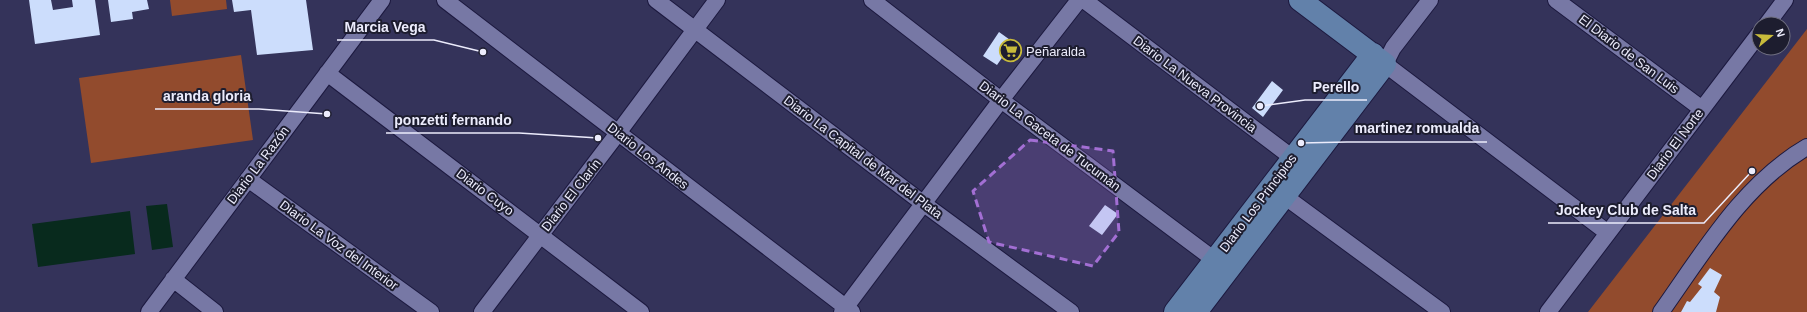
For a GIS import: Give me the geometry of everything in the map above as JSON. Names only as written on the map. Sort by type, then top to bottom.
[{"type":"street","name":"Diario La Razón","points":[[149,312],[382,0]]},
{"type":"street","name":"Diario Los Andes","points":[[445,0],[847,310]]},
{"type":"street","name":"Diario La Capital de Mar del Plata","points":[[656,0],[924,204],[1071,312]]},
{"type":"street","name":"Diario El Clarín","points":[[482,312],[717,0]]},
{"type":"street","name":"Diario La Gaceta de Tucumán","points":[[872,0],[1001,100],[1222,265]]},
{"type":"street","points":[[847,310],[1001,100],[1079,0]]},
{"type":"street","name":"Diario La Nueva Provincia","points":[[1084,0],[1299,163]]},
{"type":"street","points":[[1300,0],[1383,56],[1608,233]]},
{"type":"street","name":"Diario Los Principios","points":[[1175,312],[1222,265],[1299,163],[1383,56],[1430,0]]},
{"type":"street","name":"El Diario de San Luis","points":[[1556,0],[1702,109]]},
{"type":"street","points":[[1773,16],[1785,0]]},
{"type":"street","name":"Diario El Norte","points":[[1548,312],[1751,45]]},
{"type":"street","name":"Diario Cuyo","points":[[327,73],[541,234],[641,312]]},
{"type":"street","points":[[1661,312],[1723,226],[1747,196],[1790,158],[1807,147]]},
{"type":"street","name":"Diario La Voz del Interior","points":[[248,179],[431,312]]},
{"type":"street","points":[[1278,191],[1442,312]]},
{"type":"street","name":"Diario Los Principios","points":[[1196,312],[1222,265]]},
{"type":"street","points":[[173,279],[215,312]]},
{"type":"highlighted area","points":[[1030,140],[1113,151],[1119,232],[1093,266],[989,242],[973,191]]},
{"type":"shaded area","points":[[170,0],[226,0],[227,9],[172,16]]},
{"type":"shaded area","points":[[1807,29],[1807,312],[1588,312],[1786,56],[1791,56],[1791,50]]},
{"type":"shaded area","points":[[241,55],[253,140],[91,163],[79,78]]},
{"type":"shaded area","points":[[167,204],[173,247],[152,250],[146,206]]},
{"type":"shaded area","points":[[130,211],[135,254],[38,267],[32,224]]},
{"type":"building","points":[[29,0],[51,0],[53,10],[73,7],[72,0],[95,0],[100,35],[35,44]]},
{"type":"building","points":[[108,0],[147,0],[149,9],[132,12],[133,19],[111,22]]},
{"type":"building","points":[[232,0],[306,0],[313,50],[257,55],[251,10],[234,12]]},
{"type":"building","points":[[999,32],[1013,42],[997,65],[983,56]]},
{"type":"building","points":[[1272,81],[1283,90],[1263,117],[1252,108]]},
{"type":"building","points":[[1105,205],[1118,214],[1102,235],[1089,226]]},
{"type":"building","points":[[1710,268],[1722,275],[1714,292],[1720,297],[1716,312],[1681,312],[1687,301],[1690,302],[1702,287],[1698,284]]},
{"type":"place","name":"Peñaralda","points":[[1010,51]]},
{"type":"place","name":"Marcia Vega","points":[[483,52]]},
{"type":"place","name":"Perello","points":[[1260,106]]},
{"type":"place","name":"aranda gloria","points":[[327,114]]},
{"type":"place","name":"ponzetti fernando","points":[[598,138]]},
{"type":"place","name":"martinez romualda","points":[[1301,143]]},
{"type":"place","name":"Jockey Club de Salta","points":[[1752,171]]}]
